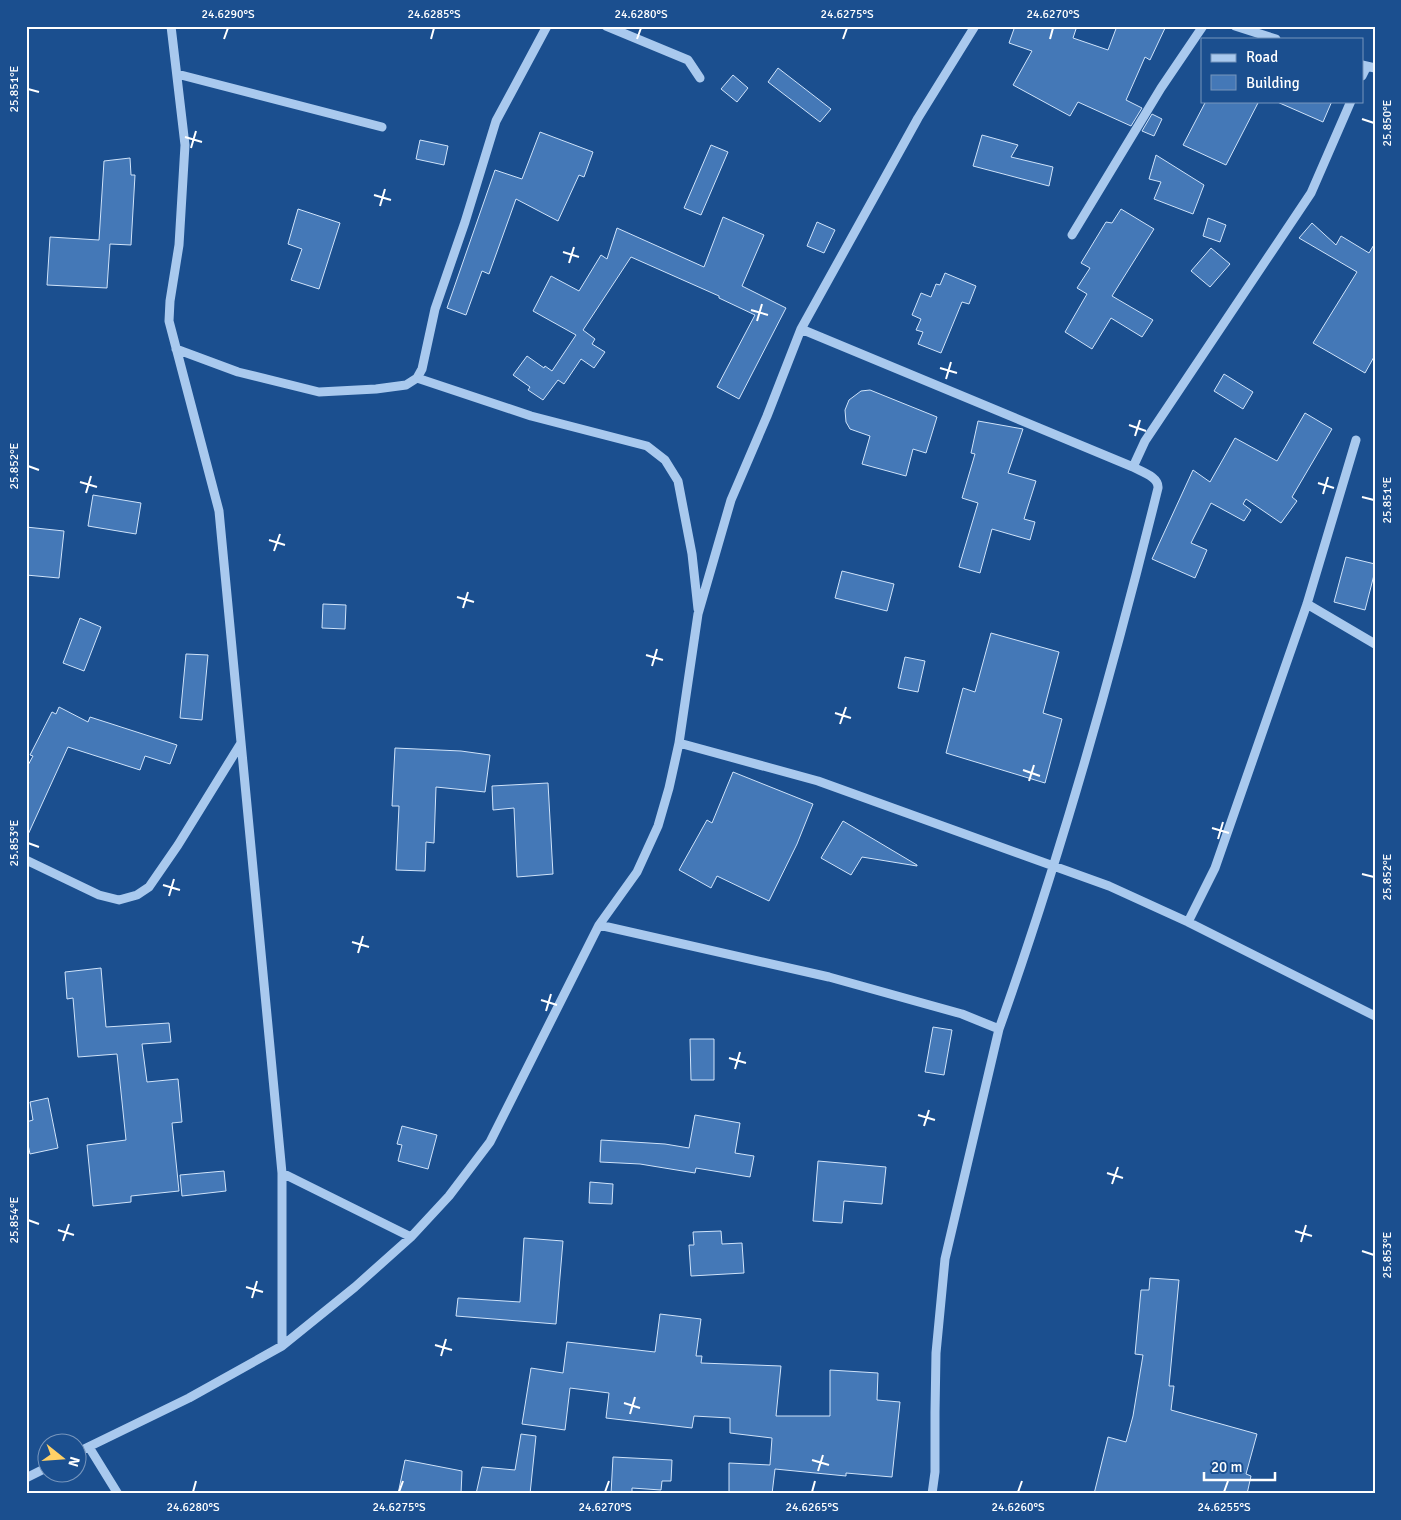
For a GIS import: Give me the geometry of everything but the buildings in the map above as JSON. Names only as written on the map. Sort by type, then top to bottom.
[{"type":"street","points":[[171,26],[184,145],[179,245],[170,301],[169,321],[219,510],[282,1173],[282,1346]]},
{"type":"street","points":[[176,349],[238,372],[319,392],[376,389],[406,385],[417,378],[422,369],[435,309],[496,121],[547,26]]},
{"type":"street","points":[[606,26],[688,60],[700,78]]},
{"type":"street","points":[[118,1494],[89,1446],[189,1398],[282,1346],[355,1287],[411,1237],[449,1196],[490,1142],[599,925],[637,872],[658,826],[679,743],[698,614],[731,500],[802,329],[918,118],[975,26]]},
{"type":"street","points":[[1072,235],[1161,88],[1203,26]]},
{"type":"street","points":[[1235,26],[1273,38]]},
{"type":"street","points":[[177,74],[382,127]]},
{"type":"street","points":[[1134,467],[1146,442],[1311,193],[1352,102]]},
{"type":"street","points":[[802,329],[1134,467],[1156,480],[1159,484],[1122,634],[1027,950],[999,1029],[945,1259],[936,1353],[934,1412],[935,1472],[932,1494]]},
{"type":"street","points":[[417,378],[531,416],[647,446],[665,460],[678,481],[692,554],[698,614]]},
{"type":"street","points":[[1188,922],[1215,868],[1307,604],[1356,440]]},
{"type":"street","points":[[1307,604],[1375,644]]},
{"type":"street","points":[[26,860],[99,895],[119,900],[137,895],[149,888],[241,743]]},
{"type":"street","points":[[679,743],[818,781],[1108,886],[1188,922],[1375,1016]]},
{"type":"street","points":[[599,925],[829,977],[962,1014],[999,1029]]},
{"type":"street","points":[[282,1173],[411,1237]]},
{"type":"street","points":[[26,1478],[38,1472]]}]
